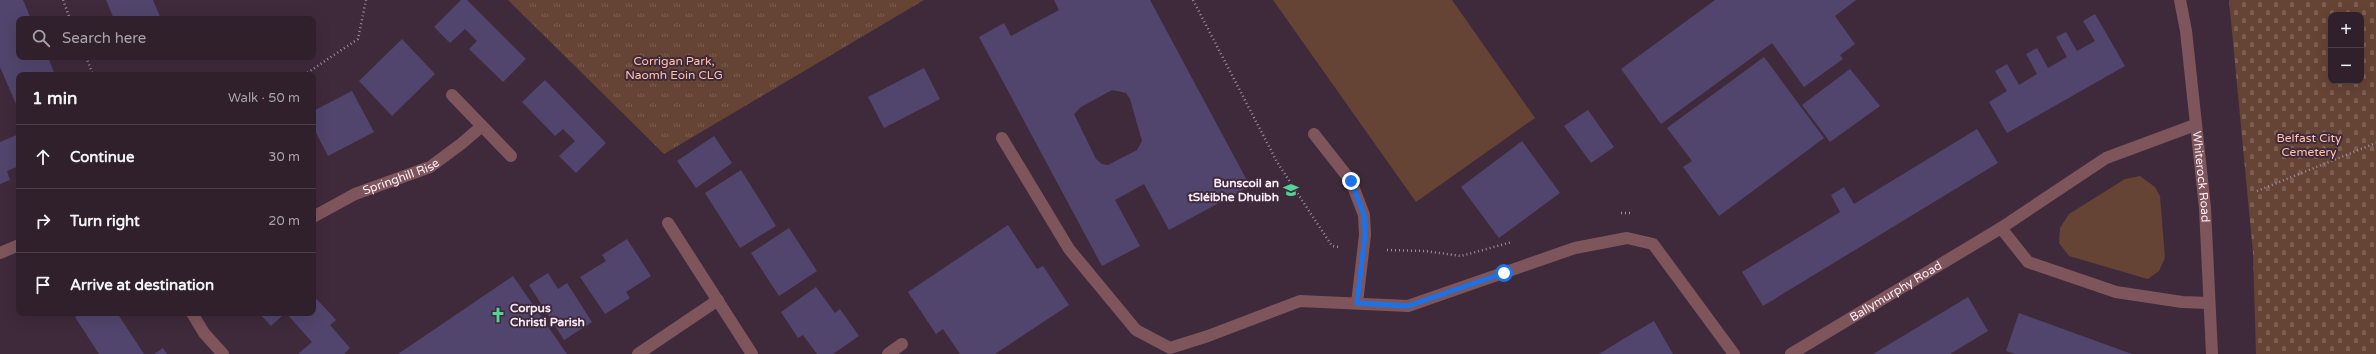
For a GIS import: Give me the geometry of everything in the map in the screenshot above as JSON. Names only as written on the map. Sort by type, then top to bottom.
[{"type":"street","name":"Whiterock Road","points":[[2180,0],[2186,31],[2205,208],[2212,354]]},
{"type":"street","points":[[452,95],[511,156]]},
{"type":"street","name":"Ballymurphy Road","points":[[1791,354],[2000,228],[2106,158],[2196,125]]},
{"type":"street","name":"Springhill Rise","points":[[316,215],[355,194],[430,167],[482,126]]},
{"type":"street","points":[[1314,134],[1351,181],[1364,215],[1363,249],[1357,303]]},
{"type":"street","points":[[1002,138],[1069,249],[1136,330],[1170,348],[1208,336],[1300,301],[1408,306],[1575,248],[1627,238],[1653,244],[1734,354]]},
{"type":"street","points":[[668,223],[752,354]]},
{"type":"street","points":[[2000,228],[2028,262],[2116,292],[2182,302],[2209,303]]},
{"type":"street","points":[[0,253],[16,246]]},
{"type":"street","points":[[638,354],[718,300]]},
{"type":"street","points":[[194,316],[204,333],[223,354]]},
{"type":"street","points":[[888,354],[902,344]]},
{"type":"path","points":[[63,0],[69,16]]},
{"type":"path","points":[[308,72],[358,39],[366,0]]},
{"type":"path","points":[[1193,0],[1277,162],[1332,246],[1363,249],[1425,251],[1461,256],[1514,241]]},
{"type":"path","points":[[87,60],[92,72]]},
{"type":"path","points":[[2257,191],[2376,143]]},
{"type":"path","points":[[1620,213],[1628,211],[1635,214]]},
{"type":"green space","name":"Corrigan Park, Naomh Eoin CLG","points":[[508,0],[924,0],[664,154]]},
{"type":"green space","points":[[1273,0],[1452,0],[1535,118],[1416,202]]},
{"type":"green space","name":"Belfast City Cemetery","points":[[2229,0],[2376,0],[2376,354],[2256,354],[2253,253]]},
{"type":"green space","points":[[2140,176],[2155,187],[2160,196],[2165,258],[2159,271],[2148,279],[2069,256],[2059,243],[2060,228],[2069,214],[2125,179]]},
{"type":"building","points":[[0,0],[23,0],[30,16],[16,16],[16,60],[49,60],[54,72],[16,72],[16,104],[0,67]]},
{"type":"building","points":[[106,0],[153,0],[160,16],[113,16]]},
{"type":"building","points":[[461,0],[467,0],[526,59],[503,82],[469,49],[477,41],[465,29],[450,43],[434,27]]},
{"type":"building","points":[[1054,0],[1150,0],[1250,186],[1169,230],[1144,184],[1115,200],[1140,246],[1102,266],[979,37],[1004,23],[1011,36],[1059,10]],"holes":[[[1112,90],[1126,93],[1130,99],[1142,141],[1137,150],[1108,165],[1102,164],[1096,159],[1074,114],[1081,107]]]},
{"type":"building","points":[[1715,0],[1856,0],[1835,16],[1855,44],[1840,55],[1843,59],[1804,87],[1772,43],[1661,124],[1621,69]]},
{"type":"building","points":[[2095,14],[2125,66],[2007,133],[1989,102],[2007,91],[1995,71],[2007,64],[2019,85],[2037,74],[2026,54],[2037,48],[2048,68],[2067,57],[2056,37],[2066,32],[2077,51],[2095,41],[2083,21]]},
{"type":"building","points":[[402,39],[435,74],[392,116],[359,81]]},
{"type":"building","points":[[1764,57],[1824,138],[1719,216],[1683,167],[1692,161],[1667,128]]},
{"type":"building","points":[[924,68],[940,99],[884,128],[868,97]]},
{"type":"building","points":[[1850,69],[1880,106],[1830,142],[1802,105]]},
{"type":"building","points":[[545,80],[606,143],[576,173],[559,156],[575,141],[563,129],[555,136],[522,102]]},
{"type":"building","points":[[352,91],[374,132],[328,156],[316,133],[316,109]]},
{"type":"building","points":[[1588,110],[1614,147],[1591,163],[1564,126]]},
{"type":"building","points":[[1977,129],[1998,163],[1763,306],[1742,272],[1840,212],[1831,195],[1844,187],[1854,204]]},
{"type":"building","points":[[16,135],[16,167],[7,171],[10,180],[0,184],[0,142]]},
{"type":"building","points":[[714,136],[732,163],[696,188],[677,161]]},
{"type":"building","points":[[1522,141],[1560,193],[1499,238],[1461,187]]},
{"type":"building","points":[[741,170],[776,226],[740,248],[705,193]]},
{"type":"building","points":[[1008,225],[1037,269],[1043,266],[1069,305],[995,354],[960,354],[943,329],[936,334],[908,292]]},
{"type":"building","points":[[789,228],[817,271],[779,296],[751,253]]},
{"type":"building","points":[[627,239],[651,276],[626,292],[630,298],[605,314],[580,277],[606,261],[602,255]]},
{"type":"building","points":[[548,273],[558,289],[567,283],[592,322],[564,340],[529,285]]},
{"type":"building","name":"Corpus Christi Parish","points":[[513,276],[567,354],[398,354]]},
{"type":"building","points":[[816,287],[835,313],[840,309],[859,336],[833,354],[817,354],[803,335],[798,338],[781,312]]},
{"type":"building","points":[[1968,297],[1988,331],[1950,354],[1873,354]]},
{"type":"building","points":[[316,298],[336,320],[330,325],[350,348],[344,354],[298,354],[312,342],[289,316],[316,316]]},
{"type":"building","points":[[2019,313],[2132,354],[2015,354],[2006,351]]},
{"type":"building","points":[[119,316],[144,354],[99,354],[75,317]]},
{"type":"building","points":[[262,316],[282,316],[271,326]]},
{"type":"building","points":[[1654,321],[1673,354],[1599,354],[1625,338]]},
{"type":"building","points":[[163,348],[167,354],[154,354]]},
{"type":"place","name":"Bunscoil an tSléibhe Dhuibh","points":[[1291,190]]},
{"type":"place","name":"Corpus Christi Parish","points":[[498,315]]},
{"type":"route","points":[[1351,181],[1364,215],[1365,235],[1361,258],[1357,303],[1408,306],[1504,273]]}]
